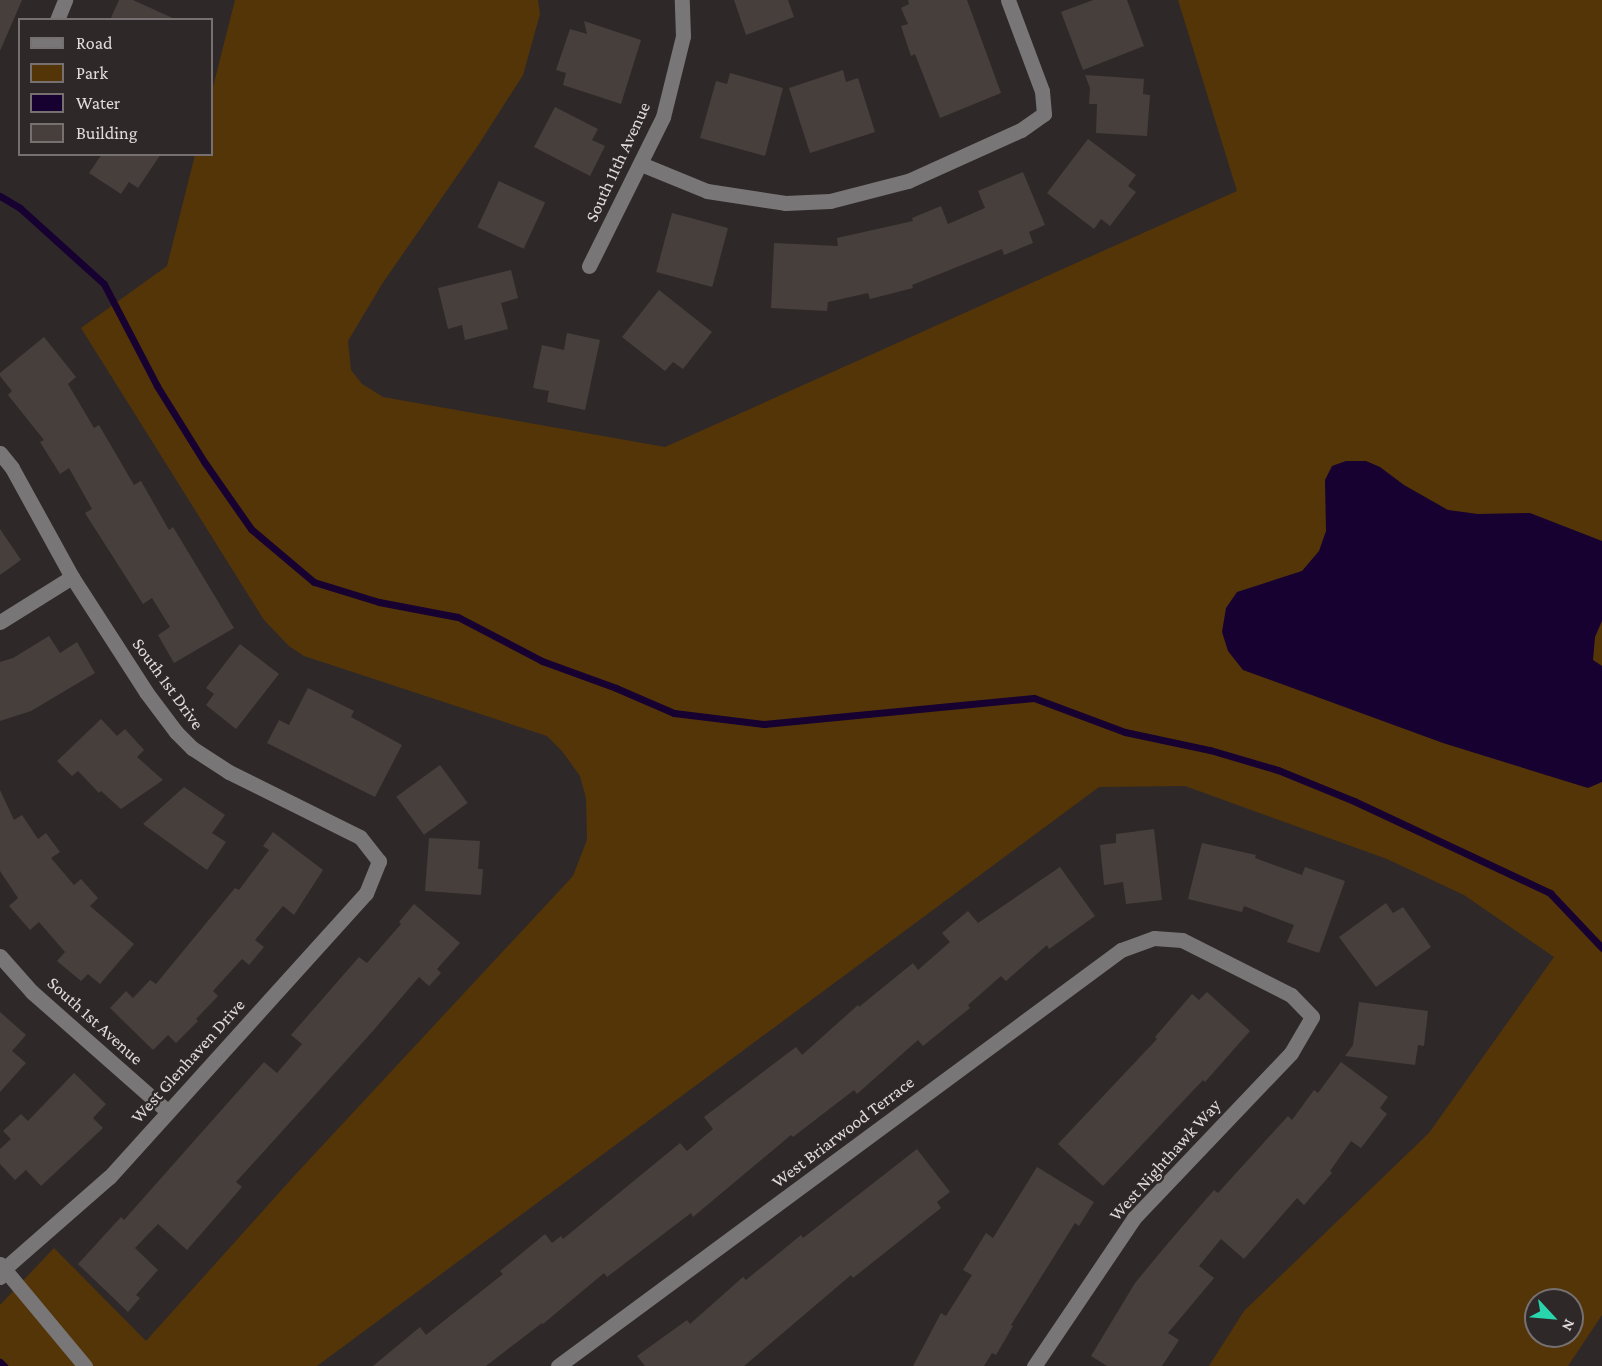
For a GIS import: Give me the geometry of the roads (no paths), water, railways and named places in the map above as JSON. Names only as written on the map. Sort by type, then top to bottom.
[{"type":"street","points":[[58,18],[65,0]]},
{"type":"street","name":"South 11th Avenue","points":[[589,266],[663,117],[683,36],[682,0]]},
{"type":"street","points":[[640,164],[707,191],[746,199],[785,203],[830,201],[908,181],[1021,130],[1044,114],[1042,92],[1008,0]]},
{"type":"street","name":"South 1st Drive","points":[[0,453],[12,468],[72,577],[146,692],[176,732],[192,748],[230,772],[360,837],[379,861]]},
{"type":"street","points":[[0,622],[72,577]]},
{"type":"street","name":"West Glenhaven Drive","points":[[1,1270],[109,1177],[366,893],[379,861]]},
{"type":"street","name":"West Nighthawk Way","points":[[1034,1366],[1134,1218],[1291,1053],[1312,1017],[1291,995],[1213,954],[1182,940],[1154,938]]},
{"type":"street","name":"West Briarwood Terrace","points":[[558,1366],[1121,950],[1154,938]]},
{"type":"street","name":"South 1st Avenue","points":[[0,956],[32,992],[168,1112]]},
{"type":"street","points":[[1,1270],[85,1366]]},
{"type":"water","points":[[1346,461],[1366,461],[1380,467],[1404,485],[1448,510],[1478,514],[1530,513],[1602,541],[1602,621],[1595,637],[1593,660],[1602,666],[1602,782],[1588,788],[1443,743],[1243,670],[1228,651],[1222,632],[1226,608],[1237,592],[1302,571],[1319,551],[1326,531],[1325,480],[1332,466]]},
{"type":"waterway","points":[[0,196],[20,208],[104,284],[157,386],[205,463],[251,529],[314,582],[379,602],[458,617],[542,661],[616,688],[674,713],[764,724],[1034,698],[1125,732],[1210,750],[1278,770],[1354,801],[1550,893],[1602,948]]},
{"type":"waterway","points":[[0,1362],[4,1366]]}]
